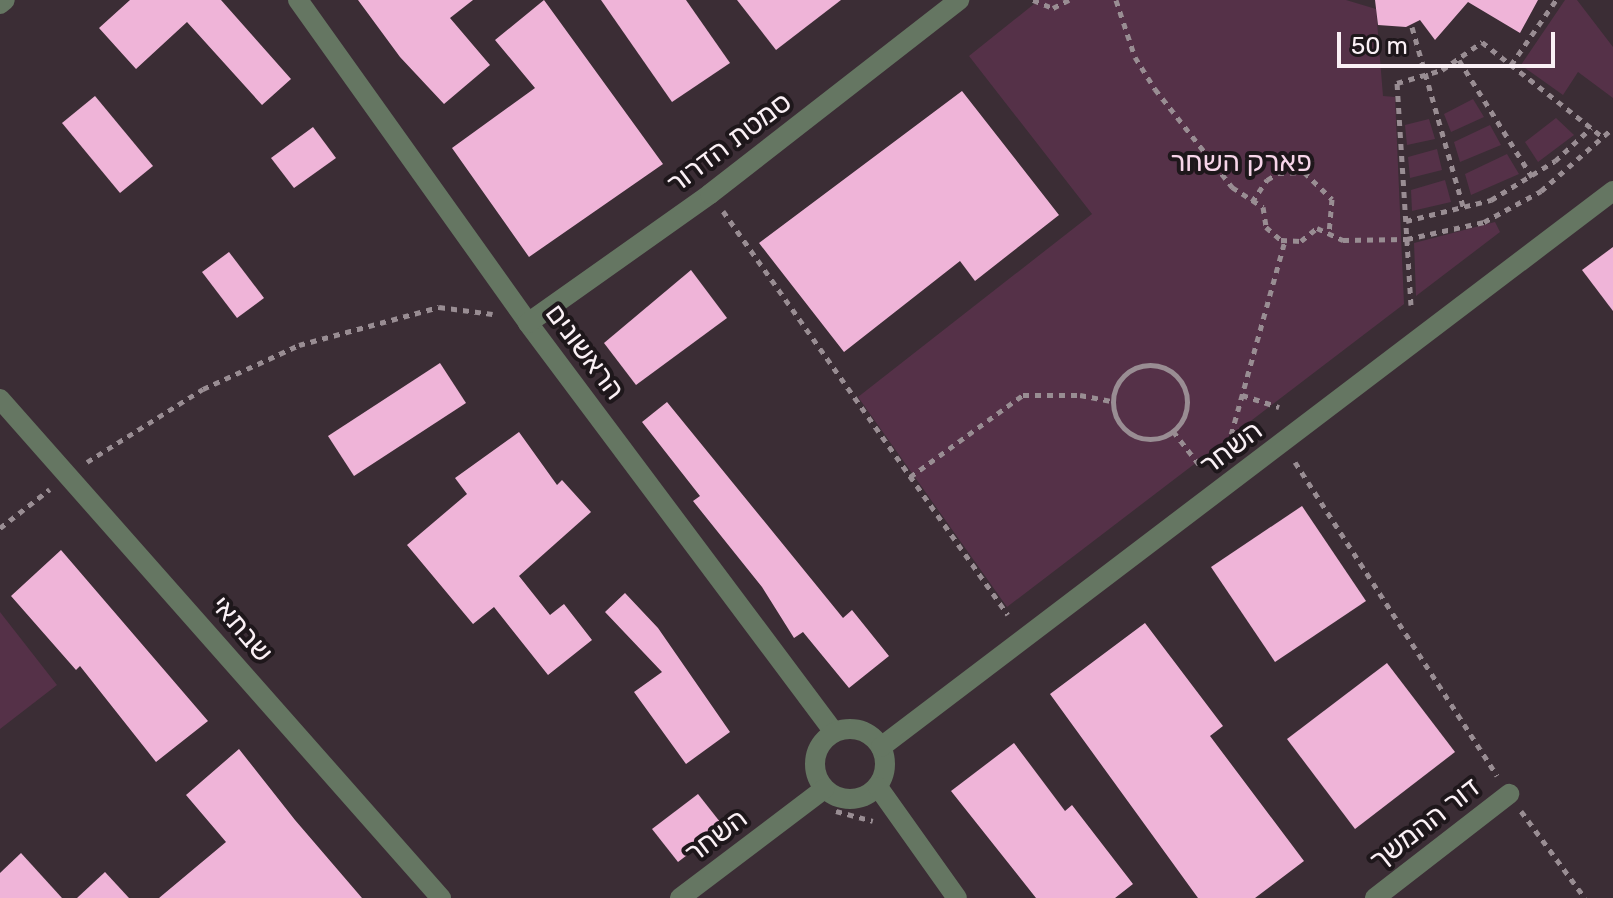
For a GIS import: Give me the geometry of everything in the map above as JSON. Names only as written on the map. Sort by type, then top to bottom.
[{"type":"street","name":"הראשונים","points":[[298,0],[528,323],[834,732]]},
{"type":"street","name":"סמטת הדרור","points":[[528,323],[710,194],[959,0]]},
{"type":"street","name":"השחר","points":[[881,747],[1284,444],[1613,191]]},
{"type":"street","name":"שבתאי","points":[[0,399],[441,898]]},
{"type":"street","points":[[855,729],[881,747],[885,768],[878,787],[869,795],[845,800],[824,789],[815,758],[834,732],[855,729]]},
{"type":"street","points":[[878,787],[957,898]]},
{"type":"street","name":"השחר","points":[[680,898],[824,789]]},
{"type":"street","name":"דור ההמשך","points":[[1375,898],[1509,794]]},
{"type":"path","points":[[1033,0],[1053,8],[1069,0]]},
{"type":"path","points":[[1116,0],[1135,57],[1155,89],[1204,155],[1252,202],[1263,207],[1273,235],[1285,241],[1301,241],[1317,228],[1360,241],[1407,239],[1457,230],[1510,212],[1613,128]]},
{"type":"path","points":[[1511,65],[1556,0]]},
{"type":"path","points":[[1412,27],[1464,209]]},
{"type":"path","points":[[1411,305],[1397,83],[1426,77],[1459,60],[1482,42],[1604,138]]},
{"type":"path","points":[[1459,60],[1532,177]]},
{"type":"path","points":[[1406,221],[1464,209],[1532,177],[1591,128]]},
{"type":"path","points":[[1252,202],[1267,180],[1278,173],[1304,172],[1332,199],[1329,234]]},
{"type":"path","points":[[710,194],[1008,615]]},
{"type":"path","points":[[1228,446],[1285,241]]},
{"type":"path","points":[[0,528],[68,474],[203,389],[299,345],[439,307],[528,323]]},
{"type":"path","points":[[1143,365],[1168,369],[1185,388],[1187,400],[1173,431],[1151,439],[1128,432],[1112,401],[1121,377],[1143,365]]},
{"type":"path","points":[[910,477],[1023,395],[1080,395],[1112,401]]},
{"type":"path","points":[[1242,395],[1279,407]]},
{"type":"path","points":[[1173,431],[1201,467]]},
{"type":"path","points":[[1284,444],[1509,794],[1585,898]]},
{"type":"path","points":[[830,812],[845,811],[881,828]]},
{"type":"green space","name":"פארק השחר","points":[[1039,0],[1346,0],[1376,9],[1383,96],[1395,97],[1404,304],[1007,607],[858,397],[1092,214],[969,56]]},
{"type":"green space","points":[[1565,0],[1577,0],[1613,47],[1613,98],[1578,72],[1563,95],[1521,65]]},
{"type":"green space","points":[[1473,99],[1484,117],[1451,132],[1444,114]]},
{"type":"green space","points":[[1556,118],[1574,135],[1538,162],[1525,142]]},
{"type":"green space","points":[[1429,119],[1435,139],[1407,145],[1405,125]]},
{"type":"green space","points":[[1490,125],[1501,145],[1460,162],[1454,142]]},
{"type":"green space","points":[[1437,149],[1442,170],[1410,178],[1408,157]]},
{"type":"green space","points":[[1507,154],[1519,174],[1471,195],[1465,174]]},
{"type":"green space","points":[[1445,180],[1451,202],[1412,211],[1411,190]]},
{"type":"green space","points":[[1495,222],[1500,232],[1416,296],[1414,243]]},
{"type":"green space","points":[[0,612],[57,685],[0,729]]},
{"type":"building","points":[[130,0],[221,0],[291,79],[262,105],[187,22],[136,69],[99,28]]},
{"type":"building","points":[[358,0],[473,0],[450,18],[490,65],[444,104],[400,57]]},
{"type":"building","points":[[544,0],[663,164],[529,257],[452,148],[535,88],[495,40]]},
{"type":"building","points":[[601,0],[686,0],[730,63],[672,102]]},
{"type":"building","points":[[737,0],[841,0],[776,50]]},
{"type":"building","points":[[1375,0],[1538,0],[1520,33],[1468,2],[1435,40],[1420,20],[1406,27],[1378,25]]},
{"type":"building","points":[[962,91],[1059,215],[975,281],[960,261],[844,352],[759,243]]},
{"type":"building","points":[[95,96],[153,166],[120,193],[62,123]]},
{"type":"building","points":[[313,127],[336,158],[294,188],[271,158]]},
{"type":"building","points":[[1613,247],[1613,311],[1582,270]]},
{"type":"building","points":[[229,252],[264,298],[237,318],[202,272]]},
{"type":"building","points":[[691,270],[727,318],[636,385],[604,343]]},
{"type":"building","points":[[440,363],[466,403],[354,476],[328,436]]},
{"type":"building","points":[[667,402],[843,618],[852,610],[889,656],[849,688],[803,632],[794,638],[762,587],[693,501],[700,496],[642,422]]},
{"type":"building","points":[[519,432],[557,485],[562,480],[591,512],[519,576],[550,615],[564,604],[592,640],[548,675],[494,607],[473,624],[407,545],[467,494],[455,478]]},
{"type":"building","points":[[1302,506],[1366,601],[1275,662],[1211,567]]},
{"type":"building","points":[[61,550],[208,721],[156,762],[80,666],[76,670],[11,596]]},
{"type":"building","points":[[625,593],[658,628],[730,732],[686,764],[634,692],[662,672],[605,612]]},
{"type":"building","points":[[1145,623],[1223,726],[1210,736],[1304,861],[1255,898],[1198,898],[1050,694]]},
{"type":"building","points":[[1387,663],[1455,752],[1355,829],[1287,739]]},
{"type":"building","points":[[1014,743],[1065,811],[1072,805],[1133,884],[1115,898],[1036,898],[951,791]]},
{"type":"building","points":[[239,749],[362,898],[159,898],[226,842],[186,795]]},
{"type":"building","points":[[698,794],[724,827],[678,862],[652,829]]},
{"type":"building","points":[[21,853],[62,898],[0,898],[0,873]]},
{"type":"building","points":[[105,872],[129,898],[77,898]]}]
